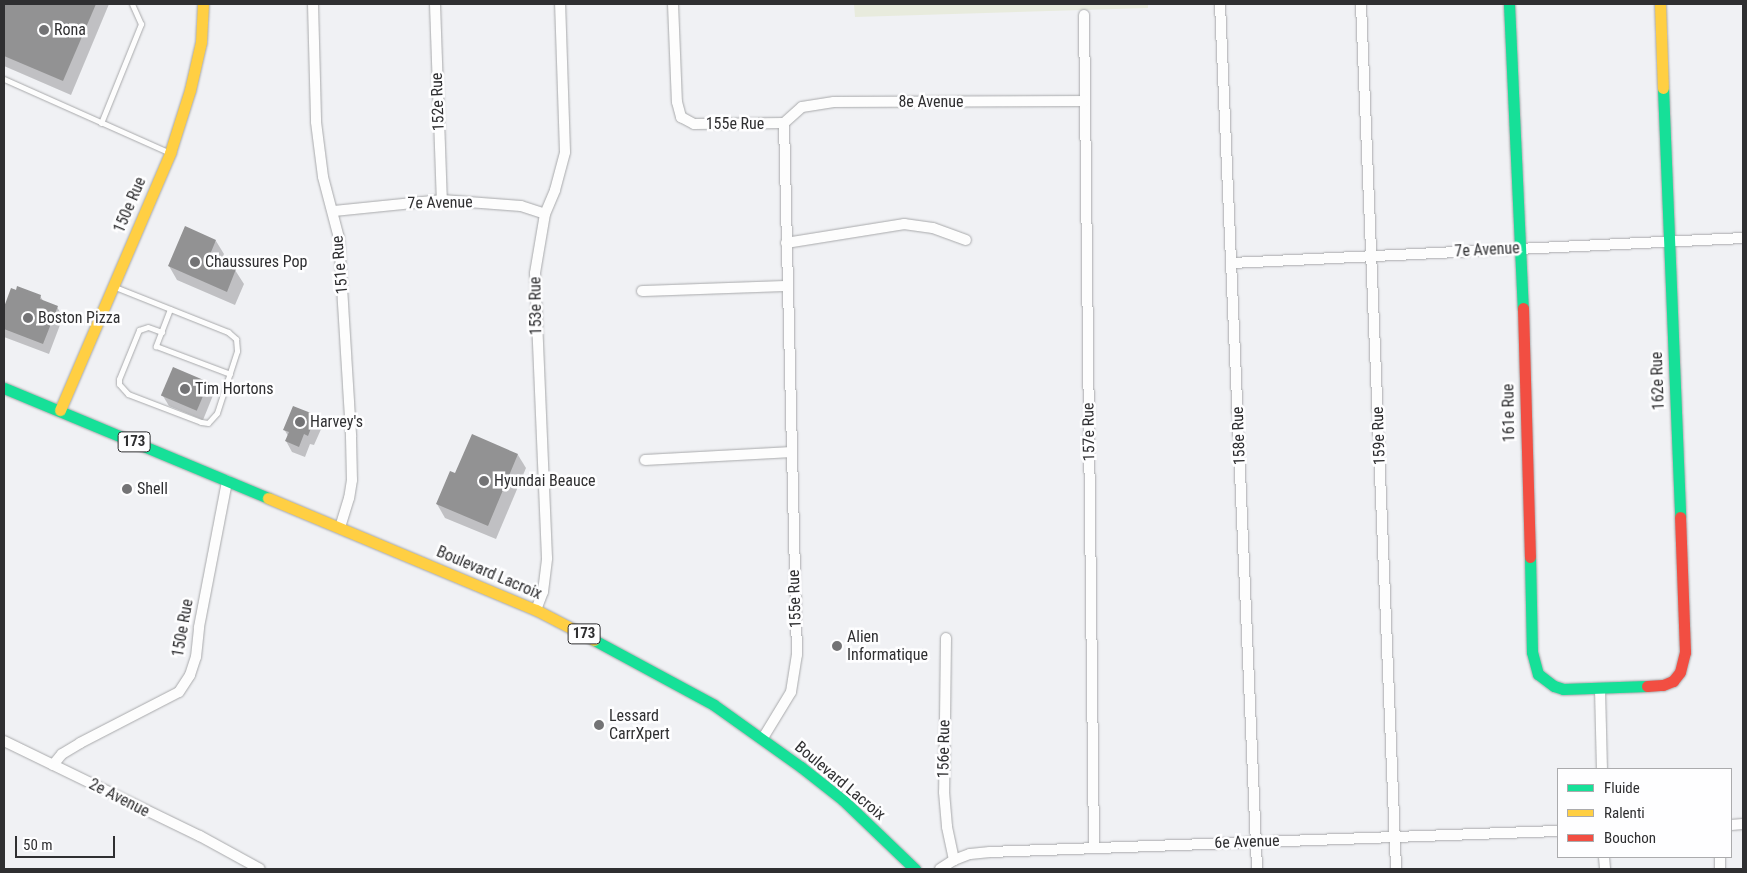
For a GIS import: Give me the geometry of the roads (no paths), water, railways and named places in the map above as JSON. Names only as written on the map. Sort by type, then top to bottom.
[{"type":"street","name":"150e Rue","points":[[60,410],[170,153],[190,90],[201,42],[203,4]]},
{"type":"street","name":"151e Rue","points":[[313,4],[317,132],[323,177],[334,211],[339,238],[351,437],[352,480],[350,498],[340,528]]},
{"type":"street","name":"152e Rue","points":[[435,4],[442,200]]},
{"type":"street","name":"153e Rue","points":[[536,610],[543,592],[546,558],[534,297],[539,243],[545,214],[555,190],[565,152],[560,4]]},
{"type":"street","name":"155e Rue","points":[[673,4],[677,102],[681,117],[694,124],[784,124],[797,655],[795,678],[786,703],[763,738]]},
{"type":"street","name":"158e Rue","points":[[1220,4],[1257,869]]},
{"type":"street","name":"159e Rue","points":[[1361,4],[1396,869]]},
{"type":"street","name":"161e Rue","points":[[1509,4],[1522,249],[1532,652],[1538,674],[1554,686],[1600,689]]},
{"type":"street","name":"162e Rue","points":[[1600,689],[1663,685],[1673,681],[1680,672],[1684,662],[1660,4]]},
{"type":"street","name":"157e Rue","points":[[1084,15],[1094,848]]},
{"type":"street","name":"8e Avenue","points":[[784,124],[802,107],[834,102],[1084,102]]},
{"type":"street","name":"7e Avenue","points":[[334,211],[442,200],[520,206],[545,214]]},
{"type":"street","points":[[786,243],[904,224],[933,228],[966,240]]},
{"type":"street","name":"7e Avenue","points":[[1232,262],[1743,238]]},
{"type":"street","points":[[642,290],[787,286]]},
{"type":"street","name":"Boulevard Lacroix","points":[[4,388],[536,610],[662,675],[714,704],[763,738],[843,800],[915,869]]},
{"type":"street","points":[[645,460],[792,452]]},
{"type":"street","name":"150e Rue","points":[[53,765],[62,754],[80,743],[179,692],[190,675],[196,657],[198,627],[227,482]]},
{"type":"street","name":"156e Rue","points":[[946,638],[944,792],[947,827],[954,860]]},
{"type":"street","points":[[1600,689],[1602,768]]},
{"type":"street","name":"2e Avenue","points":[[4,741],[200,836],[260,869]]},
{"type":"street","name":"6e Avenue","points":[[940,869],[954,860],[970,854],[990,852],[1557,831]]},
{"type":"lane","points":[[101,123],[141,24],[132,4]]},
{"type":"lane","points":[[4,79],[170,153]]},
{"type":"lane","points":[[113,286],[228,332],[236,338],[237,350],[230,374],[217,413],[208,423],[128,394],[119,384],[119,379],[139,330],[148,327],[162,332]]},
{"type":"lane","points":[[170,309],[156,346],[230,374]]},
{"type":"place","name":"Rona","points":[[44,30]]},
{"type":"place","name":"Chaussures Pop","points":[[195,262]]},
{"type":"place","name":"Boston Pizza","points":[[28,318]]},
{"type":"place","name":"Tim Hortons","points":[[185,389]]},
{"type":"place","name":"Harvey's","points":[[300,422]]},
{"type":"place","name":"Hyundai Beauce","points":[[484,481]]},
{"type":"place","name":"Shell","points":[[127,489]]},
{"type":"place","name":"Alien Informatique","points":[[837,646]]},
{"type":"place","name":"Lessard CarrXpert","points":[[599,725]]}]
